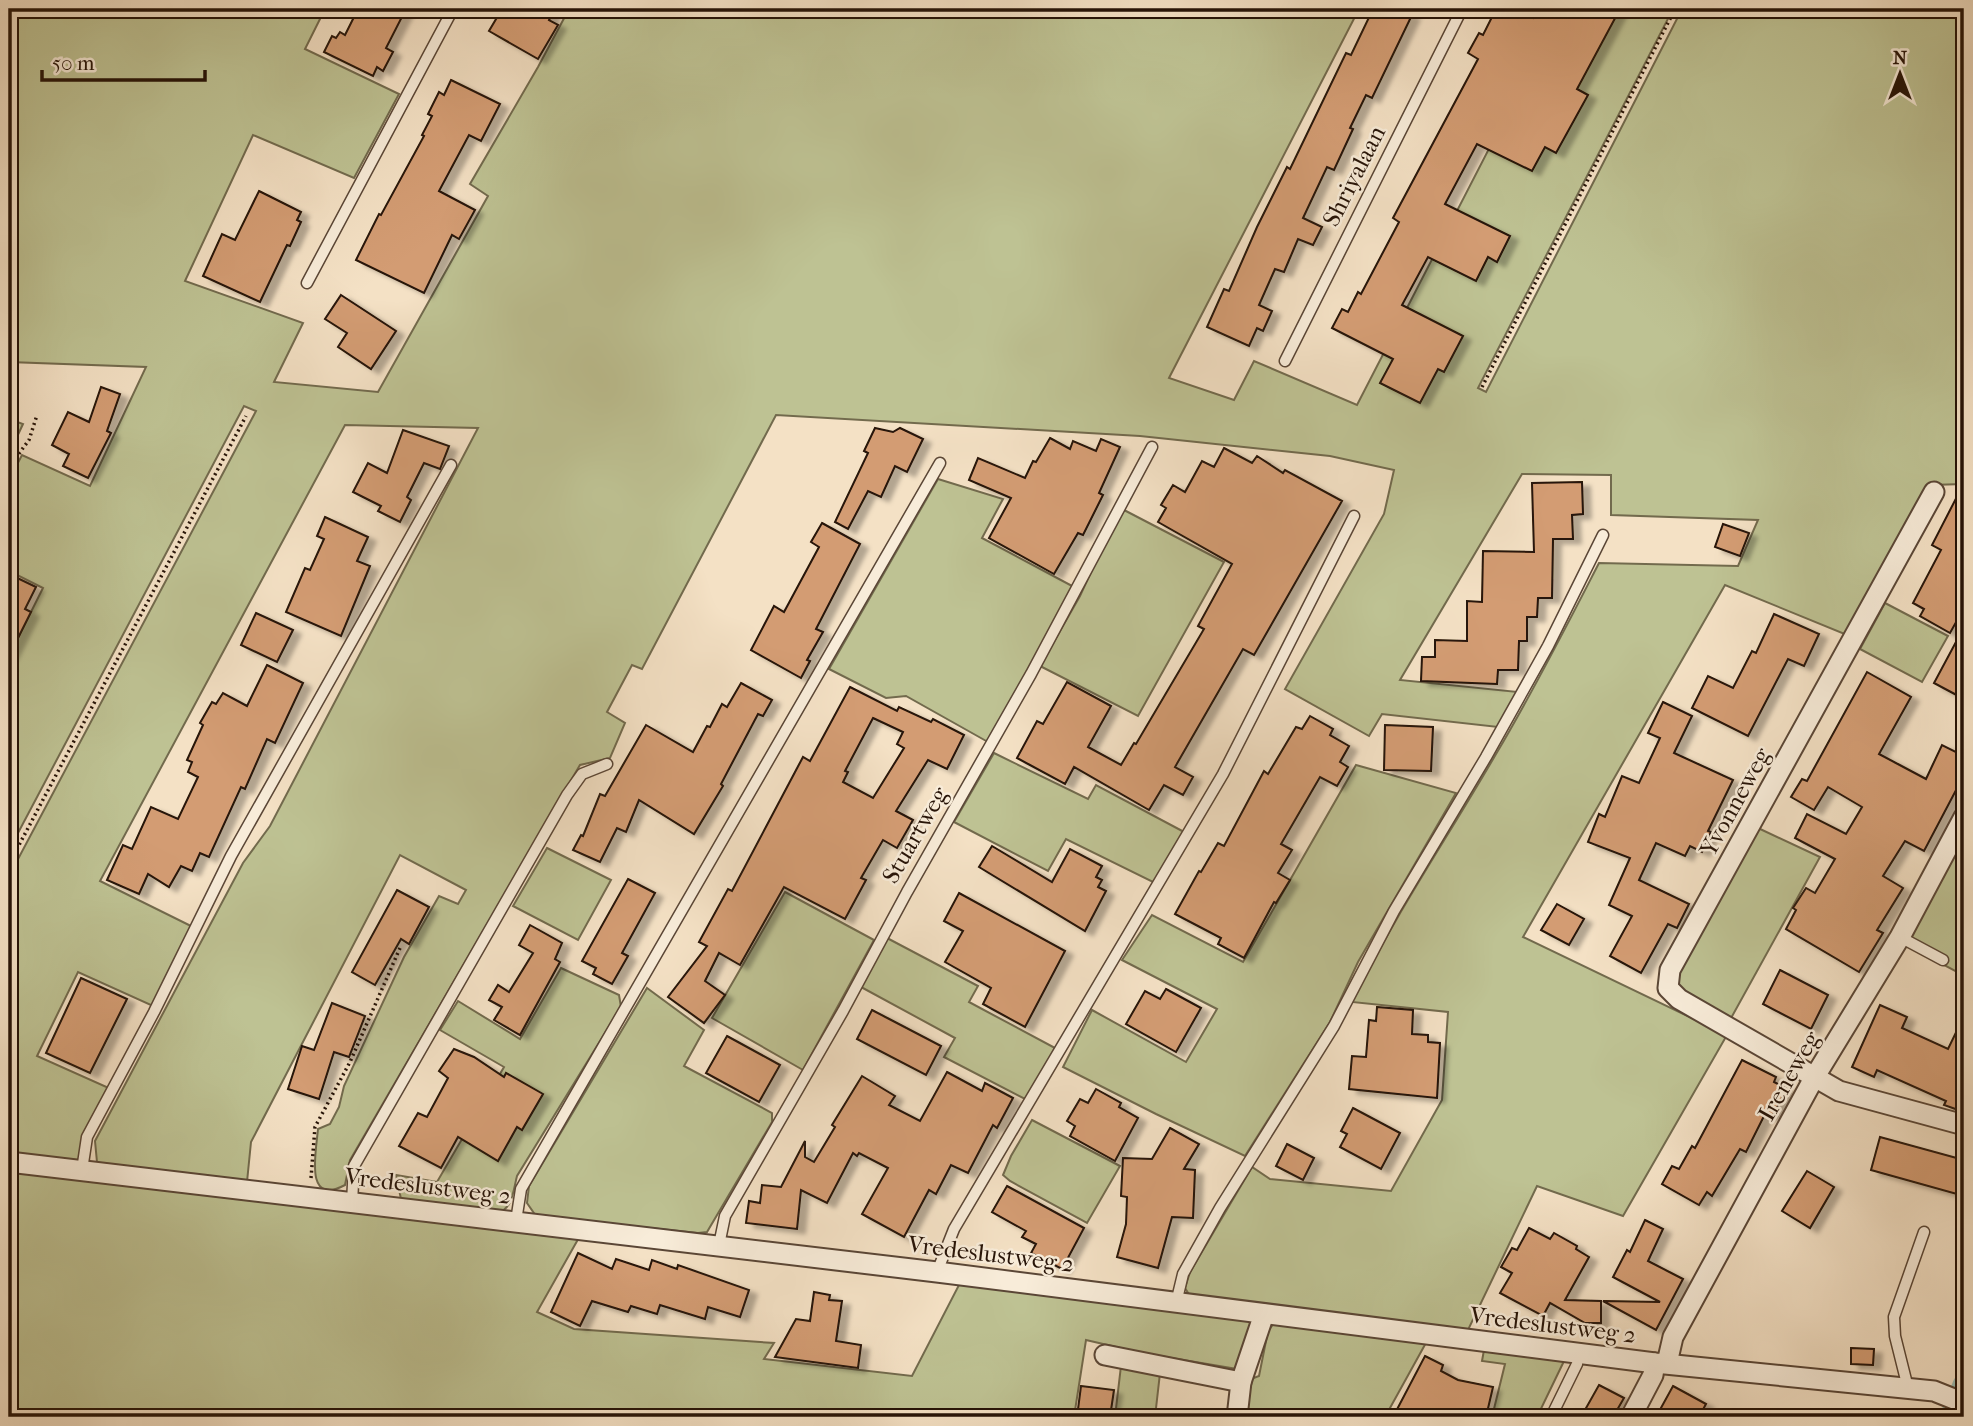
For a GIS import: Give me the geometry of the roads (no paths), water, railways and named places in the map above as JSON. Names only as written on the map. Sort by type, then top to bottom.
[{"type":"street","name":"Yvonneweg","points":[[1814,1077],[1679,999],[1668,988],[1671,971],[1934,492]]},
{"type":"street","name":"Ireneweg","points":[[1631,1417],[1814,1077],[1900,937],[1964,817]]},
{"type":"street","points":[[1814,1077],[1839,1091],[1964,1125]]},
{"type":"street","name":"Vredeslustweg 2","points":[[9,1162],[719,1245],[1661,1363],[1934,1391],[1958,1400]]},
{"type":"street","points":[[1237,1417],[1241,1382],[1264,1314]]},
{"type":"street","points":[[1105,1355],[1241,1382]]},
{"type":"lane","points":[[307,283],[453,9]]},
{"type":"lane","name":"Shriyalaan","points":[[1284,361],[1462,9]]},
{"type":"lane","name":"Stuartweg","points":[[719,1245],[725,1216],[1031,674],[1152,447]]},
{"type":"lane","points":[[516,1222],[521,1189],[940,463]]},
{"type":"lane","points":[[82,1170],[88,1137],[155,1012],[231,856],[451,464]]},
{"type":"lane","points":[[937,1272],[954,1229],[1223,774],[1354,516]]},
{"type":"lane","points":[[1176,1303],[1183,1275],[1220,1208],[1334,1026],[1394,911],[1486,757],[1548,646],[1603,535]]},
{"type":"lane","points":[[352,1202],[354,1166],[567,795],[582,774],[607,764]]},
{"type":"lane","points":[[1900,937],[1943,960]]},
{"type":"lane","points":[[1908,1388],[1895,1336],[1894,1317],[1924,1231]]},
{"type":"lane","points":[[1551,1417],[1577,1364],[1579,1353]]},
{"type":"waterway","points":[[1951,1417],[1964,1385]]}]
